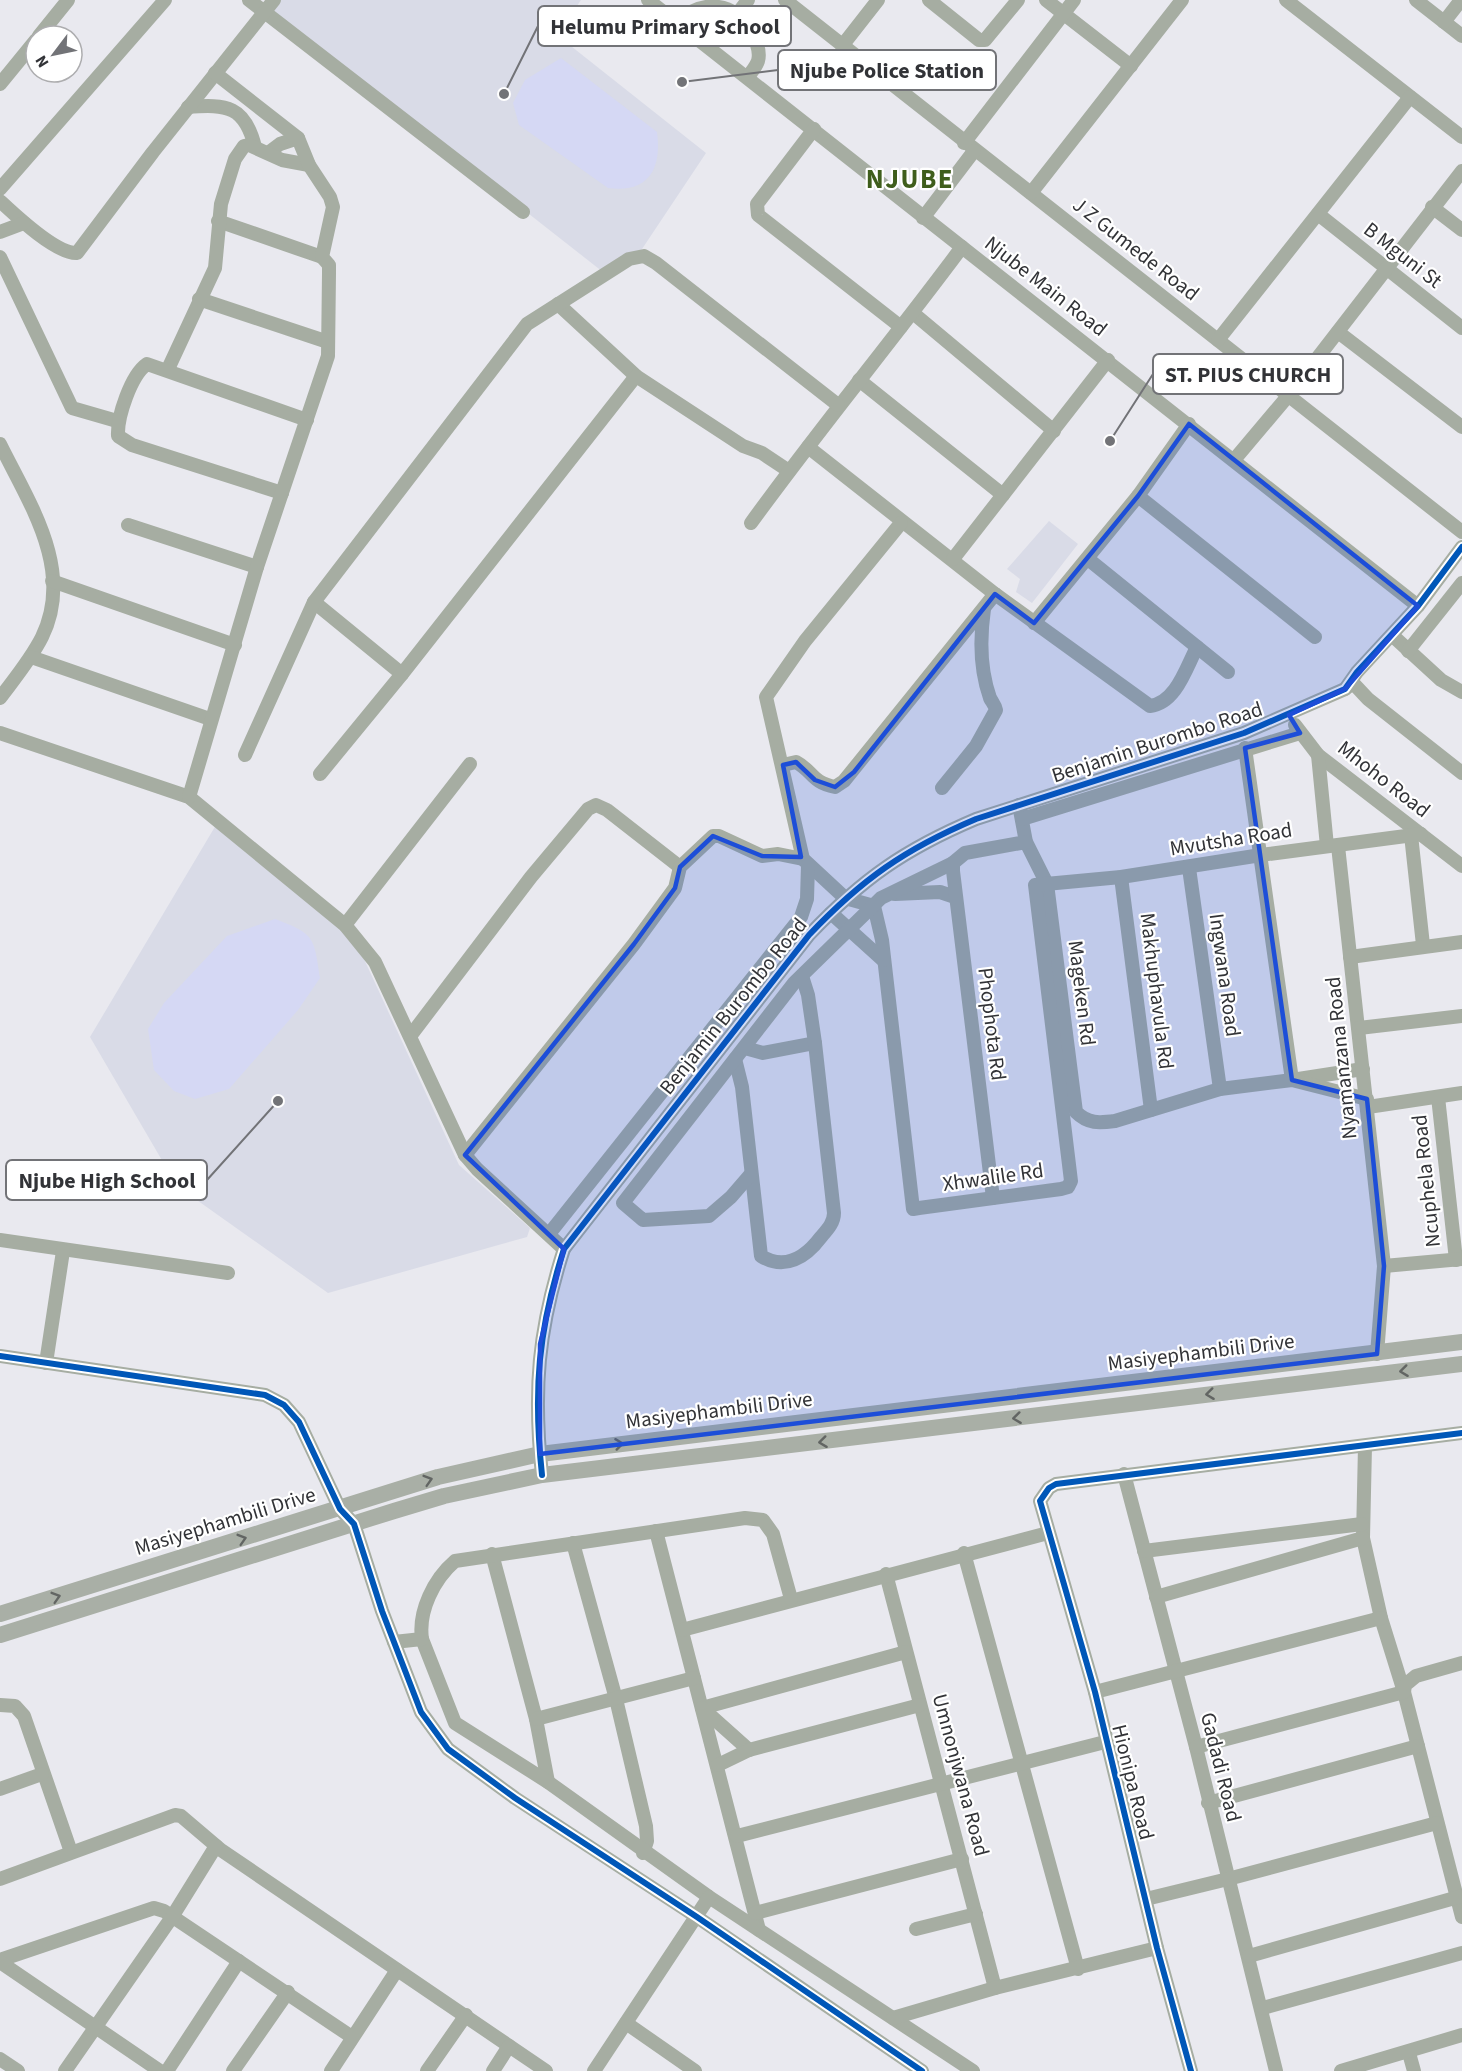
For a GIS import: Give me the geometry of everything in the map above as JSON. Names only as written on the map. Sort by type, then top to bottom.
[{"type":"main road","name":"Masiyephambili Drive","points":[[0,1614],[438,1477],[540,1454],[1462,1342]]},
{"type":"main road","name":"Masiyephambili Drive","points":[[0,1635],[444,1496],[542,1474],[1462,1364]]},
{"type":"street","points":[[49,24],[68,0]]},
{"type":"street","points":[[0,189],[165,0]]},
{"type":"street","points":[[249,0],[523,212]]},
{"type":"street","points":[[0,201],[24,223],[55,244],[77,253],[188,107],[274,0]]},
{"type":"street","name":"Njube Main Road","points":[[648,0],[1418,606]]},
{"type":"street","points":[[738,13],[748,0]]},
{"type":"street","name":"J Z Gumede Road","points":[[785,0],[969,147],[1031,193],[1462,532]]},
{"type":"street","points":[[842,46],[878,0]]},
{"type":"street","points":[[930,0],[979,40],[985,40],[1018,0]]},
{"type":"street","points":[[1046,0],[1131,66]]},
{"type":"street","points":[[923,218],[969,147],[1074,0]]},
{"type":"street","points":[[1031,193],[1182,0]]},
{"type":"street","points":[[1286,0],[1462,137]]},
{"type":"street","points":[[1416,0],[1462,36]]},
{"type":"street","points":[[1444,22],[1461,0]]},
{"type":"street","points":[[676,23],[685,14],[709,4],[725,6],[738,13],[755,38],[759,53],[758,63],[748,77]]},
{"type":"street","points":[[0,84],[24,55]]},
{"type":"street","points":[[215,73],[298,138],[309,165],[330,197],[333,207],[322,257]]},
{"type":"street","points":[[1218,340],[1410,97]]},
{"type":"street","points":[[188,107],[230,108],[243,116],[255,147]]},
{"type":"street","points":[[814,129],[757,204],[758,215],[901,327]]},
{"type":"street","points":[[268,153],[280,144],[298,138]]},
{"type":"street","points":[[168,369],[215,268],[219,248],[218,220],[238,153],[244,146],[255,147],[282,160],[309,165]]},
{"type":"street","points":[[1234,460],[1288,396],[1462,171]]},
{"type":"street","points":[[1432,207],[1462,230]]},
{"type":"street","name":"B Mguni St","points":[[1318,214],[1462,328]]},
{"type":"street","points":[[189,797],[210,719],[235,645],[257,567],[328,356],[329,265],[322,257],[218,220]]},
{"type":"street","points":[[0,232],[24,223]]},
{"type":"street","points":[[751,523],[838,405],[913,313],[962,247]]},
{"type":"street","points":[[245,755],[314,602],[527,324],[628,259],[644,256],[838,405]]},
{"type":"street","points":[[0,257],[72,408],[117,421]]},
{"type":"street","points":[[199,299],[328,342]]},
{"type":"street","points":[[558,304],[636,376],[743,446],[762,453],[789,471]]},
{"type":"street","points":[[913,313],[1054,431]]},
{"type":"street","points":[[1338,332],[1462,427]]},
{"type":"street","points":[[952,559],[1108,360]]},
{"type":"street","points":[[282,493],[132,445],[118,436],[117,421],[139,370],[147,364],[168,369],[307,420]]},
{"type":"street","points":[[320,774],[402,674],[636,376]]},
{"type":"street","points":[[859,380],[1003,495]]},
{"type":"street","points":[[1034,622],[1138,496],[1189,424]]},
{"type":"street","points":[[0,444],[48,543],[52,561],[52,581],[46,626],[31,657],[0,698]]},
{"type":"street","points":[[808,447],[995,594],[1149,706],[1163,701],[1175,690],[1197,647]]},
{"type":"street","points":[[1138,496],[1315,638]]},
{"type":"street","points":[[549,1234],[801,917],[807,899],[806,862],[766,697],[804,641],[902,523]]},
{"type":"street","points":[[128,525],[257,567]]},
{"type":"street","name":"Benjamin Burombo Road","points":[[542,1474],[537,1402],[540,1344],[547,1301],[564,1249],[809,935],[845,898],[894,859],[976,819],[1244,733],[1345,689],[1357,672],[1393,636],[1418,606],[1462,547]]},
{"type":"street","points":[[1088,559],[1228,672]]},
{"type":"street","points":[[52,581],[235,645]]},
{"type":"street","points":[[1408,651],[1462,584]]},
{"type":"street","points":[[783,765],[796,762],[815,780],[825,785],[835,787],[844,781],[995,594]]},
{"type":"street","points":[[314,602],[402,674]]},
{"type":"street","points":[[942,788],[976,746],[996,710],[990,698],[983,662],[981,636],[985,606]]},
{"type":"street","points":[[1393,636],[1441,680],[1462,692]]},
{"type":"street","points":[[31,657],[210,719]]},
{"type":"street","points":[[1345,689],[1353,683],[1368,699],[1462,773]]},
{"type":"street","name":"Mhoho Road","points":[[1289,715],[1318,755],[1416,835],[1462,866]]},
{"type":"street","points":[[0,733],[189,797],[345,925],[375,962],[465,1155],[477,1169],[564,1249]]},
{"type":"street","points":[[1022,819],[1245,748],[1300,733]]},
{"type":"street","points":[[1245,748],[1292,1080]]},
{"type":"street","name":"Nyamanzana Road","points":[[1318,755],[1350,957],[1367,1103],[1383,1266],[1377,1354]]},
{"type":"street","points":[[345,925],[470,764]]},
{"type":"street","points":[[411,1035],[531,877],[588,810],[597,805],[607,810],[680,867]]},
{"type":"street","name":"Mageken Rd","points":[[1019,805],[1026,842],[1047,884],[1076,1112],[1081,1117],[1097,1123],[1115,1121],[1151,1110]]},
{"type":"street","points":[[1416,835],[1423,945]]},
{"type":"street","name":"Mvutsha Road","points":[[1047,884],[1189,868],[1261,855],[1416,835]]},
{"type":"street","points":[[465,1155],[634,944],[675,888],[680,867],[713,836],[719,836],[762,856],[778,854],[806,862],[845,898],[874,906]]},
{"type":"street","points":[[750,1175],[731,1197],[709,1216],[643,1220],[623,1203],[802,976],[887,894],[976,850],[1026,842]]},
{"type":"street","name":"Phophota Rd","points":[[956,860],[955,897],[993,1198]]},
{"type":"street","name":"Ingwana Road","points":[[1189,868],[1220,1089]]},
{"type":"street","name":"Makhuphavula Rd","points":[[1121,877],[1151,1110]]},
{"type":"street","name":"Xhwalile Rd","points":[[874,906],[880,923],[913,1209],[1060,1189],[1068,1187],[1071,1181],[1034,888],[1039,884],[1047,884]]},
{"type":"street","points":[[887,894],[934,892],[955,897]]},
{"type":"street","points":[[831,913],[883,960]]},
{"type":"street","points":[[1350,957],[1423,945],[1462,942]]},
{"type":"street","points":[[735,1059],[742,1087],[750,1175],[761,1256],[777,1262],[805,1256],[834,1217],[815,1043],[802,976]]},
{"type":"street","points":[[1359,1028],[1462,1016]]},
{"type":"street","points":[[745,1048],[763,1053],[815,1043]]},
{"type":"street","points":[[1151,1110],[1220,1089],[1363,1069]]},
{"type":"street","points":[[1292,1080],[1367,1103],[1462,1093]]},
{"type":"street","name":"Ncuphela Road","points":[[1438,1097],[1459,1260]]},
{"type":"street","points":[[0,1239],[63,1251],[228,1273]]},
{"type":"street","points":[[46,1363],[63,1251]]},
{"type":"street","points":[[1383,1266],[1459,1260]]},
{"type":"street","points":[[0,1356],[265,1395],[277,1400],[290,1412],[305,1432],[340,1509],[354,1524],[394,1642],[421,1712],[457,1758],[697,1917],[922,2071]]},
{"type":"street","points":[[1124,1474],[1462,1433]]},
{"type":"street","points":[[1365,1446],[1363,1531],[1381,1618],[1404,1692],[1437,1823],[1459,1897],[1462,1917]]},
{"type":"street","name":"Hionipa Road","points":[[1124,1474],[1056,1484],[1049,1488],[1040,1501],[1095,1692],[1105,1742],[1157,1948],[1191,2071]]},
{"type":"street","name":"Gadadi Road","points":[[1124,1474],[1263,2008],[1276,2071]]},
{"type":"street","points":[[791,1599],[773,1534],[763,1520],[745,1518],[455,1561],[447,1568],[429,1600],[420,1626],[422,1639],[455,1723],[548,1782],[643,1853],[709,1898],[973,2071]]},
{"type":"street","points":[[656,1531],[737,1836],[759,1930]]},
{"type":"street","points":[[1144,1551],[1363,1531]]},
{"type":"street","points":[[1156,1596],[1363,1531]]},
{"type":"street","points":[[682,1630],[964,1553],[1048,1533]]},
{"type":"street","points":[[573,1543],[616,1699],[646,1826],[647,1840],[643,1853]]},
{"type":"street","points":[[964,1553],[1023,1761],[1078,1969]]},
{"type":"street","points":[[492,1554],[536,1719],[548,1782]]},
{"type":"street","name":"Umnonjwana Road","points":[[886,1574],[995,1988]]},
{"type":"street","points":[[1095,1692],[1381,1618]]},
{"type":"street","points":[[394,1642],[422,1639]]},
{"type":"street","points":[[702,1708],[906,1652]]},
{"type":"street","points":[[1404,1692],[1405,1685],[1416,1676],[1462,1663]]},
{"type":"street","points":[[536,1719],[694,1678]]},
{"type":"street","points":[[1196,1747],[1404,1692]]},
{"type":"street","points":[[0,1705],[15,1706],[24,1716],[71,1852]]},
{"type":"street","points":[[718,1765],[749,1750],[920,1705]]},
{"type":"street","points":[[702,1708],[749,1750]]},
{"type":"street","points":[[737,1836],[1023,1761],[1105,1742]]},
{"type":"street","points":[[1208,1803],[1418,1746]]},
{"type":"street","points":[[0,1789],[42,1773]]},
{"type":"street","points":[[0,1879],[175,1815],[186,1820],[216,1846],[397,1971],[466,2015],[546,2071]]},
{"type":"street","points":[[1146,1899],[1437,1823]]},
{"type":"street","points":[[65,2071],[172,1917],[216,1846]]},
{"type":"street","points":[[755,1913],[962,1859]]},
{"type":"street","points":[[1249,1956],[1459,1897]]},
{"type":"street","points":[[594,2071],[709,1898]]},
{"type":"street","points":[[0,1961],[142,1910],[154,1908],[172,1917],[288,1992],[352,2037]]},
{"type":"street","points":[[916,1929],[976,1914]]},
{"type":"street","points":[[893,2018],[995,1988],[1157,1948]]},
{"type":"street","points":[[1263,2008],[1462,1953]]},
{"type":"street","points":[[0,1961],[160,2071]]},
{"type":"street","points":[[167,2071],[239,1961]]},
{"type":"street","points":[[331,2071],[397,1971]]},
{"type":"street","points":[[233,2071],[288,1992]]},
{"type":"street","points":[[427,2071],[466,2015]]},
{"type":"street","points":[[626,2024],[695,2071]]},
{"type":"street","points":[[1341,2071],[1409,2053],[1462,2035]]},
{"type":"street","points":[[493,2071],[509,2046]]},
{"type":"street","points":[[1409,2053],[1414,2071]]},
{"type":"street","points":[[0,2059],[18,2071]]},
{"type":"highlighted area","points":[[1189,424],[1418,606],[1345,689],[1289,715],[1300,733],[1245,748],[1292,1080],[1367,1099],[1384,1266],[1377,1354],[540,1454],[540,1344],[564,1249],[465,1155],[634,944],[675,888],[680,867],[713,836],[762,856],[801,857],[783,765],[796,762],[815,780],[835,787],[854,772],[995,594],[1034,623],[1138,496]]},
{"type":"shaded area","points":[[280,0],[581,0],[557,35],[706,153],[638,255],[603,272],[271,12]]},
{"type":"shaded area","points":[[561,58],[657,132],[658,146],[654,168],[642,182],[622,189],[608,188],[519,125],[513,103],[525,80]]},
{"type":"shaded area","points":[[1049,521],[1078,544],[1032,603],[1016,592],[1020,579],[1007,569]]},
{"type":"shaded area","points":[[216,825],[343,931],[364,959],[459,1165],[530,1228],[527,1237],[328,1293],[177,1186],[90,1037]]},
{"type":"shaded area","points":[[275,919],[305,933],[310,939],[314,945],[320,978],[298,1010],[229,1089],[195,1099],[174,1091],[154,1070],[148,1029],[164,1003],[227,936]]},
{"type":"cycle path","points":[[542,1475],[538,1415],[540,1361],[548,1307],[564,1249],[809,935],[828,915],[866,882],[906,854],[976,819],[1244,733],[1345,689],[1357,672],[1418,606],[1462,547]]},
{"type":"cycle path","points":[[0,1356],[265,1395],[284,1405],[299,1422],[340,1509],[354,1524],[382,1611],[421,1712],[448,1749],[515,1798],[697,1917],[922,2071]]},
{"type":"cycle path","points":[[1191,2071],[1157,1948],[1095,1692],[1040,1501],[1049,1488],[1056,1484],[1462,1433]]},
{"type":"place","name":"Njube Police Station","points":[[682,82]]},
{"type":"place","name":"Helumu Primary School","points":[[504,94]]},
{"type":"place","name":"ST. PIUS CHURCH","points":[[1110,441]]},
{"type":"place","name":"Njube High School","points":[[278,1101]]},
{"type":"district","name":"NJUBE","points":[[910,179]]}]
